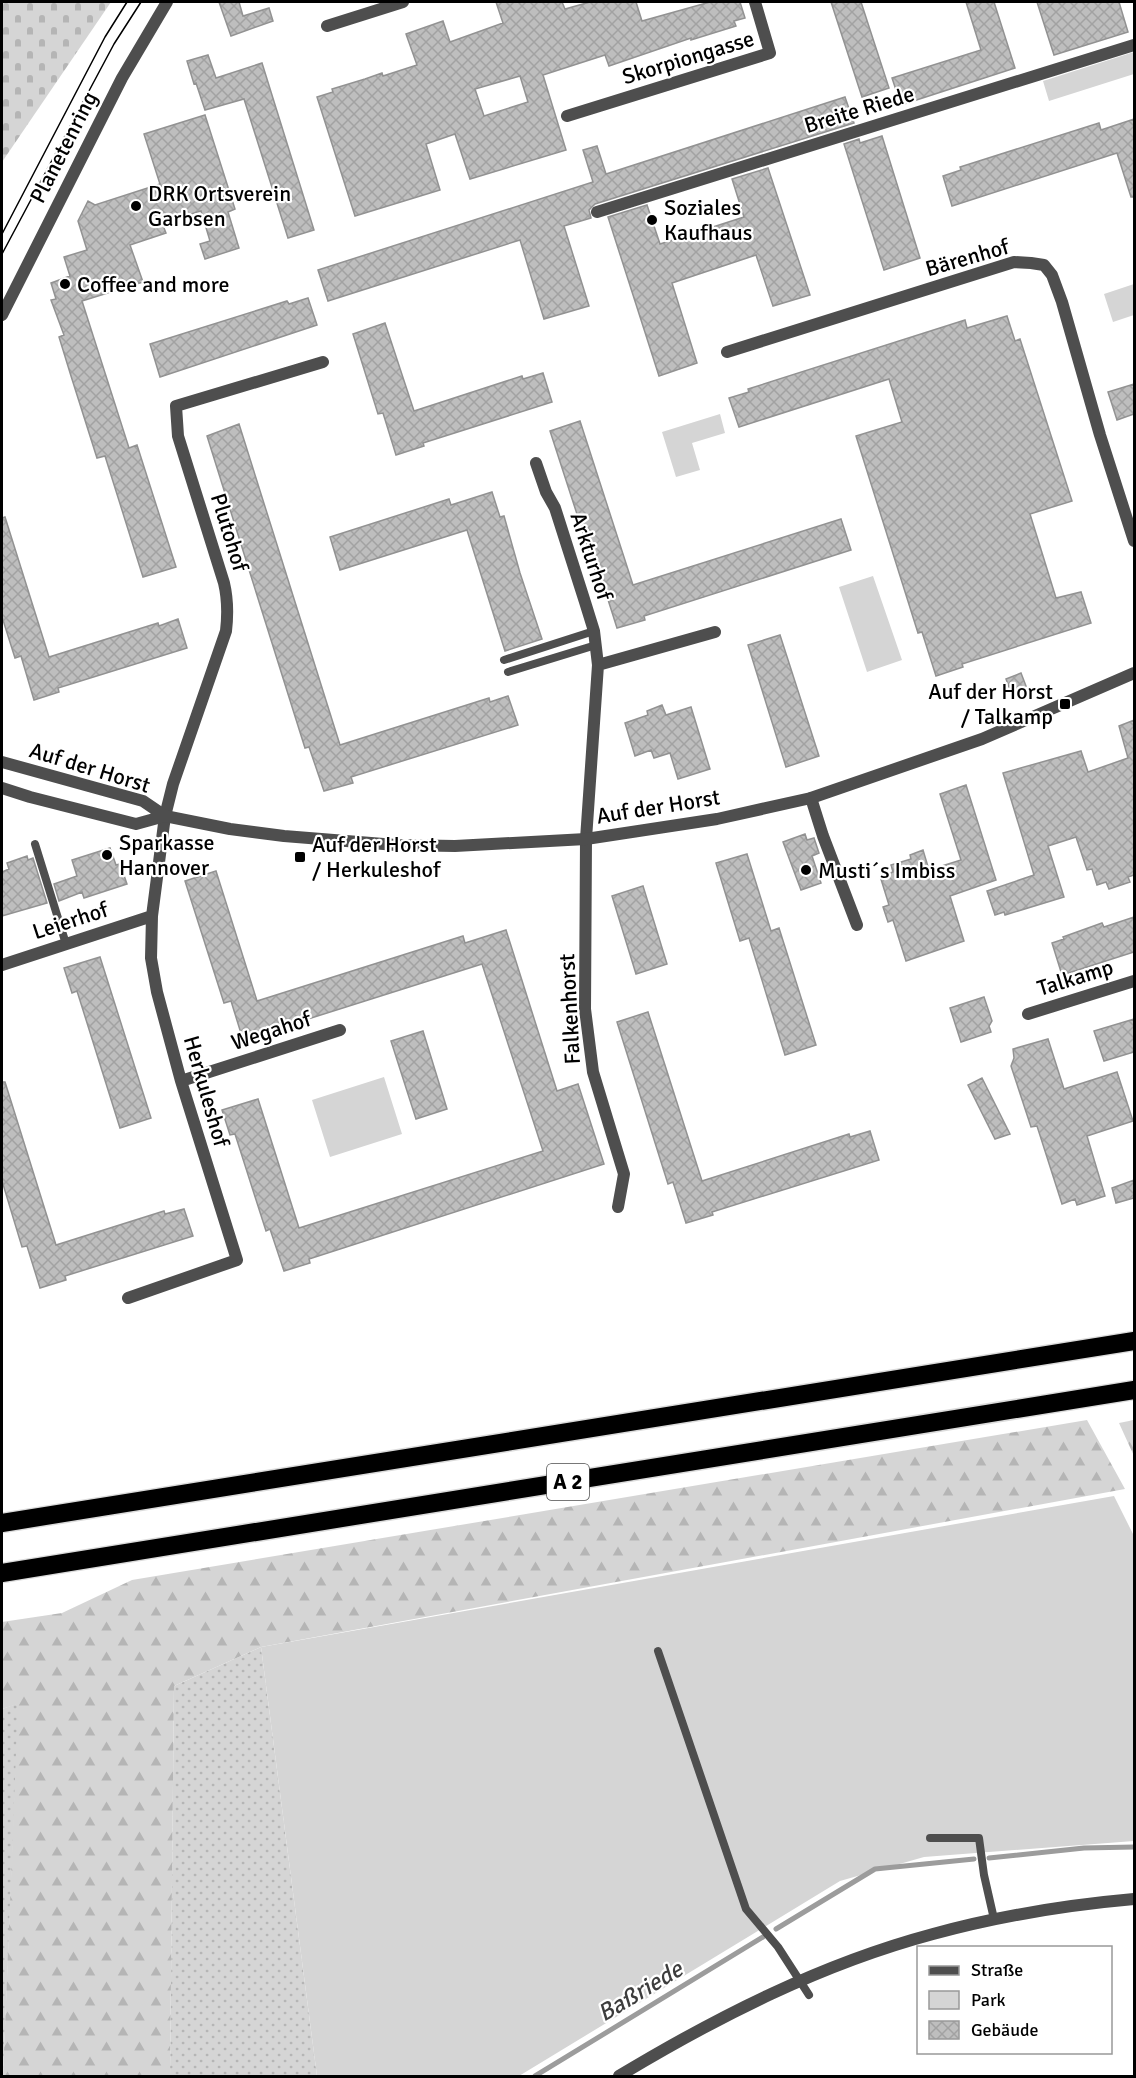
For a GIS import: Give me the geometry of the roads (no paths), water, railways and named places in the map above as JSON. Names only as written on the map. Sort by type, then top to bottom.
[{"type":"highway","name":"A 2","points":[[2,1523],[1134,1341]]},
{"type":"highway","name":"A 2","points":[[2,1573],[1134,1390]]},
{"type":"street","name":"Planetenring","points":[[2,315],[135,54],[167,2]]},
{"type":"street","points":[[327,26],[403,2]]},
{"type":"street","name":"Skorpiongasse","points":[[567,116],[770,53],[755,2]]},
{"type":"street","name":"Breite Riede","points":[[597,213],[1134,45]]},
{"type":"street","name":"Bärenhof","points":[[727,352],[1014,262],[1044,266],[1052,275],[1062,302],[1134,541]]},
{"type":"street","name":"Plutohof","points":[[165,816],[173,784],[226,631],[228,613],[224,583],[178,436],[176,406],[323,362]]},
{"type":"street","name":"Arkturhof","points":[[536,463],[560,523],[594,631],[596,645],[598,665],[586,838]]},
{"type":"street","points":[[598,665],[715,632]]},
{"type":"street","name":"Auf der Horst","points":[[2,762],[143,801],[165,816],[230,829],[396,845],[514,844],[586,838],[717,819],[811,798],[982,739],[1134,673]]},
{"type":"street","name":"Auf der Horst","points":[[2,788],[136,824],[165,816]]},
{"type":"street","points":[[811,798],[856,925]]},
{"type":"street","name":"Herkuleshof","points":[[128,1298],[237,1260],[181,1081],[157,992],[151,958],[152,916],[165,816]]},
{"type":"street","name":"Falkenhorst","points":[[586,838],[585,1009],[593,1072],[624,1174],[618,1207]]},
{"type":"street","name":"Leierhof","points":[[2,965],[152,916]]},
{"type":"street","name":"Talkamp","points":[[1028,1014],[1134,981]]},
{"type":"street","name":"Wegahof","points":[[181,1081],[340,1030]]},
{"type":"street","points":[[618,2076],[683,2038],[740,2009],[890,1947],[931,1934],[994,1919],[1084,1904],[1134,1899]]},
{"type":"lane","points":[[504,660],[594,631]]},
{"type":"lane","points":[[508,672],[596,645]]},
{"type":"lane","points":[[35,844],[66,944]]},
{"type":"lane","points":[[658,1651],[746,1909],[778,1947],[809,1995]]},
{"type":"lane","points":[[930,1838],[979,1838],[984,1875],[994,1919]]},
{"type":"waterway","name":"Baßriede","points":[[989,1858],[1084,1848],[1134,1847]]},
{"type":"waterway","name":"Baßriede","points":[[776,1929],[875,1869],[974,1859]]},
{"type":"waterway","name":"Baßriede","points":[[535,2076],[763,1937]]},
{"type":"tram line","points":[[2,234],[105,37],[127,2]]},
{"type":"tram line","points":[[2,254],[114,44],[141,2]]},
{"type":"place","name":"DRK Ortsverein Garbsen","points":[[136,206]]},
{"type":"place","name":"Soziales Kaufhaus","points":[[652,220]]},
{"type":"place","name":"Coffee and more","points":[[65,284]]},
{"type":"place","name":"Auf der Horst / Talkamp","points":[[1065,704]]},
{"type":"place","name":"Sparkasse Hannover","points":[[107,855]]},
{"type":"place","name":"Auf der Horst / Herkuleshof","points":[[300,857]]},
{"type":"place","name":"Musti´s Imbiss","points":[[806,870]]}]
